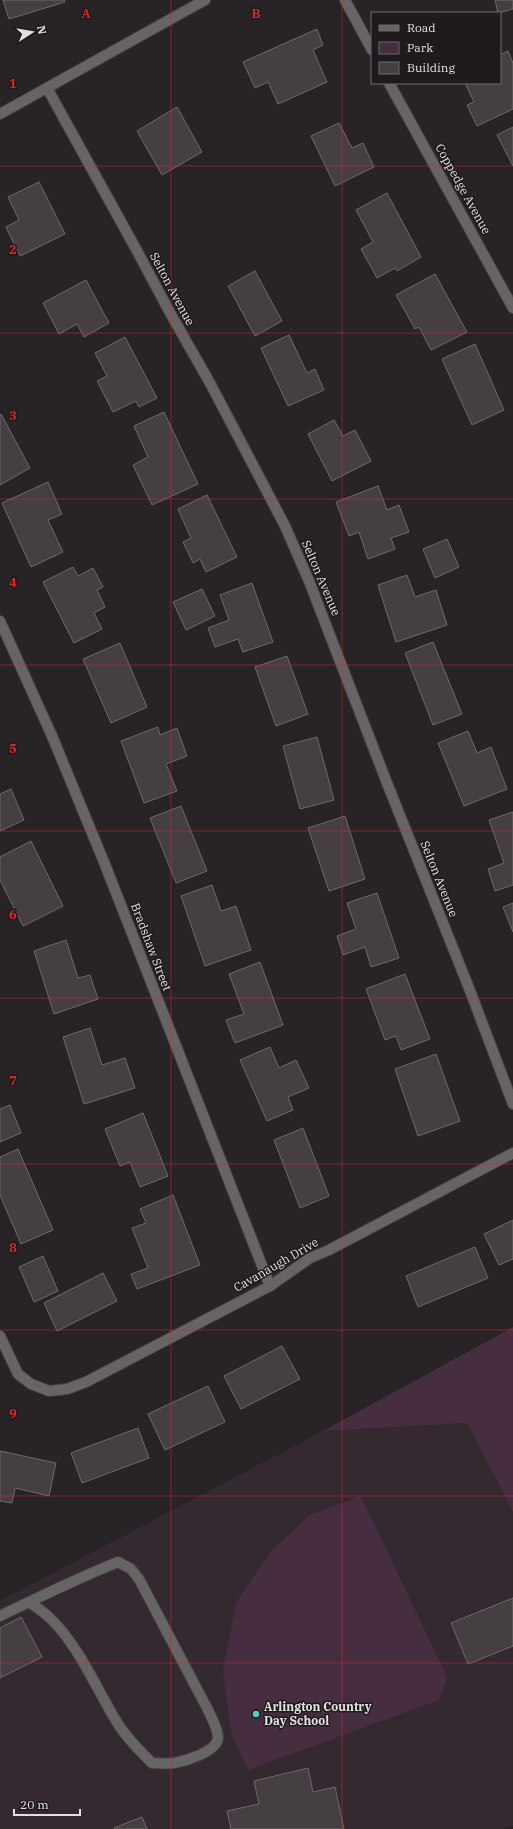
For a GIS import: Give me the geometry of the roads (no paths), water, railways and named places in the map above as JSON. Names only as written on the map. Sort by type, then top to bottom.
[{"type":"street","points":[[0,114],[205,0]]},
{"type":"street","points":[[345,0],[371,48]]},
{"type":"street","name":"Coppedge Avenue","points":[[391,84],[513,308]]},
{"type":"street","name":"Selton Avenue","points":[[47,88],[210,383],[285,526],[310,581],[387,783],[469,988],[513,1104]]},
{"type":"street","name":"Bradshaw Street","points":[[0,621],[52,736],[104,862],[270,1286]]},
{"type":"street","name":"Cavanaugh Drive","points":[[0,1336],[18,1374],[31,1384],[49,1391],[68,1389],[86,1382],[270,1286],[310,1258],[329,1250],[513,1153]]},
{"type":"street","points":[[0,1616],[29,1602],[118,1562],[131,1569],[139,1579],[207,1708],[218,1739],[214,1747],[206,1753],[174,1763],[152,1763],[137,1748],[116,1720],[72,1646],[51,1619],[29,1602]]},
{"type":"place","name":"Arlington Country Day School","points":[[256,1714]]}]
